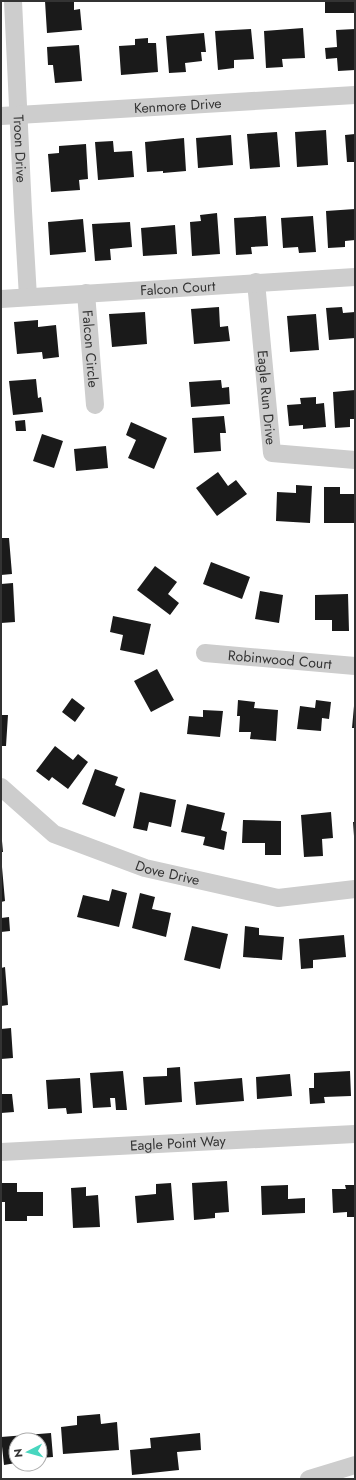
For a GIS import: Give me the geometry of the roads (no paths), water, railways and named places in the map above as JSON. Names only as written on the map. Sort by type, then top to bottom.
[{"type":"street","name":"Troon Drive","points":[[13,1],[10,115],[28,297]]},
{"type":"street","name":"Kenmore Drive","points":[[10,115],[355,94]]},
{"type":"street","name":"Falcon Court","points":[[1,299],[355,277]]},
{"type":"street","name":"Eagle Run Drive","points":[[256,282],[272,453],[355,460]]},
{"type":"street","name":"Falcon Circle","points":[[86,293],[95,405]]},
{"type":"street","name":"Robinwood Court","points":[[205,653],[355,666]]},
{"type":"street","name":"Dove Drive","points":[[1,787],[54,834],[145,868],[278,898],[355,890]]},
{"type":"street","name":"Eagle Point Way","points":[[1,1152],[355,1134]]},
{"type":"street","points":[[309,1479],[355,1465]]}]
